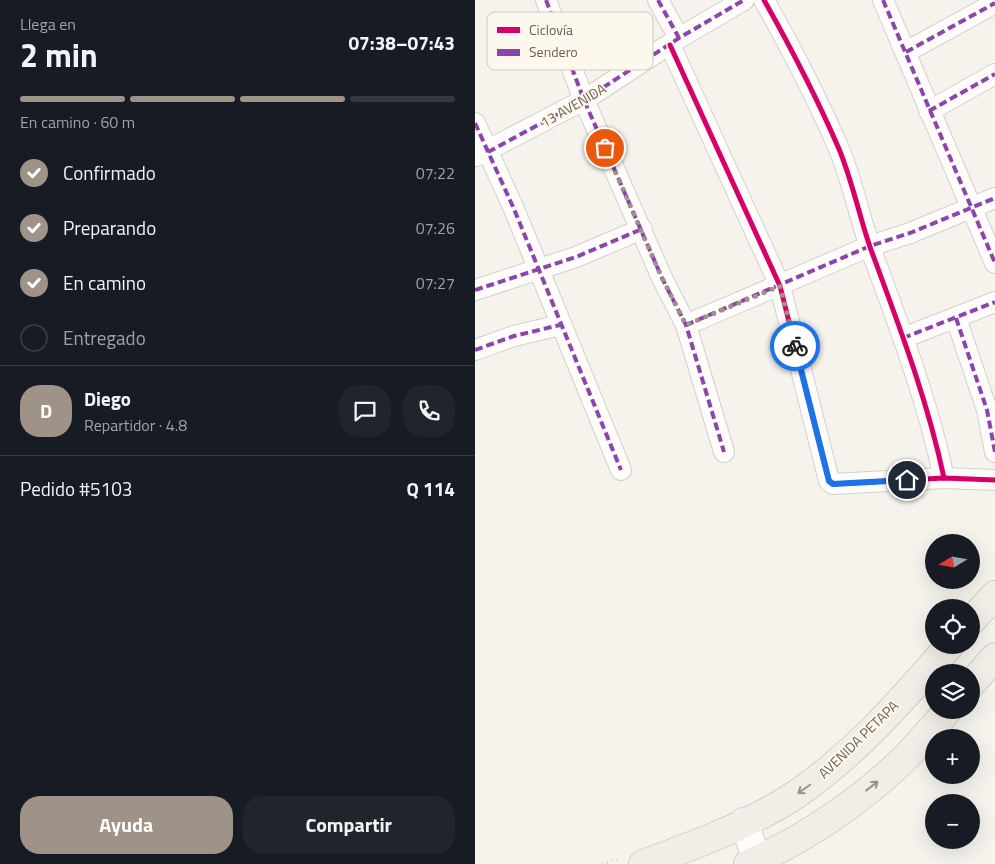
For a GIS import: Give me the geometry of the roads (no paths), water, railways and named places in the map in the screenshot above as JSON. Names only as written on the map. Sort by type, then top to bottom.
[{"type":"main road","points":[[980,612],[995,595]]},
{"type":"main road","name":"AVENIDA PETAPA","points":[[635,860],[744,822],[787,800],[832,768],[942,654]]},
{"type":"main road","points":[[980,674],[995,657]]},
{"type":"main road","points":[[753,863],[823,823],[874,785],[907,756],[940,719]]},
{"type":"street","points":[[546,0],[551,12]]},
{"type":"street","points":[[658,0],[780,286],[829,481],[833,484],[944,478],[995,480]]},
{"type":"street","name":"13 AVENIDA","points":[[653,55],[744,0]]},
{"type":"street","points":[[764,0],[792,50],[839,151],[935,433],[944,478]]},
{"type":"street","points":[[883,0],[995,263]]},
{"type":"street","points":[[906,52],[995,3]]},
{"type":"street","points":[[573,70],[662,278],[686,325],[724,452]]},
{"type":"street","name":"13 AVENIDA","points":[[481,154],[584,100],[630,70]]},
{"type":"street","points":[[929,111],[995,74]]},
{"type":"street","points":[[475,123],[481,154],[539,269],[560,325],[621,470]]},
{"type":"street","points":[[686,325],[870,246],[911,233],[995,198]]},
{"type":"street","points":[[475,290],[576,257],[642,229]]},
{"type":"street","points":[[903,338],[995,302]]},
{"type":"street","points":[[956,318],[987,410],[995,452]]},
{"type":"street","points":[[475,350],[514,336],[560,325]]},
{"type":"street","points":[[744,822],[753,863]]}]
